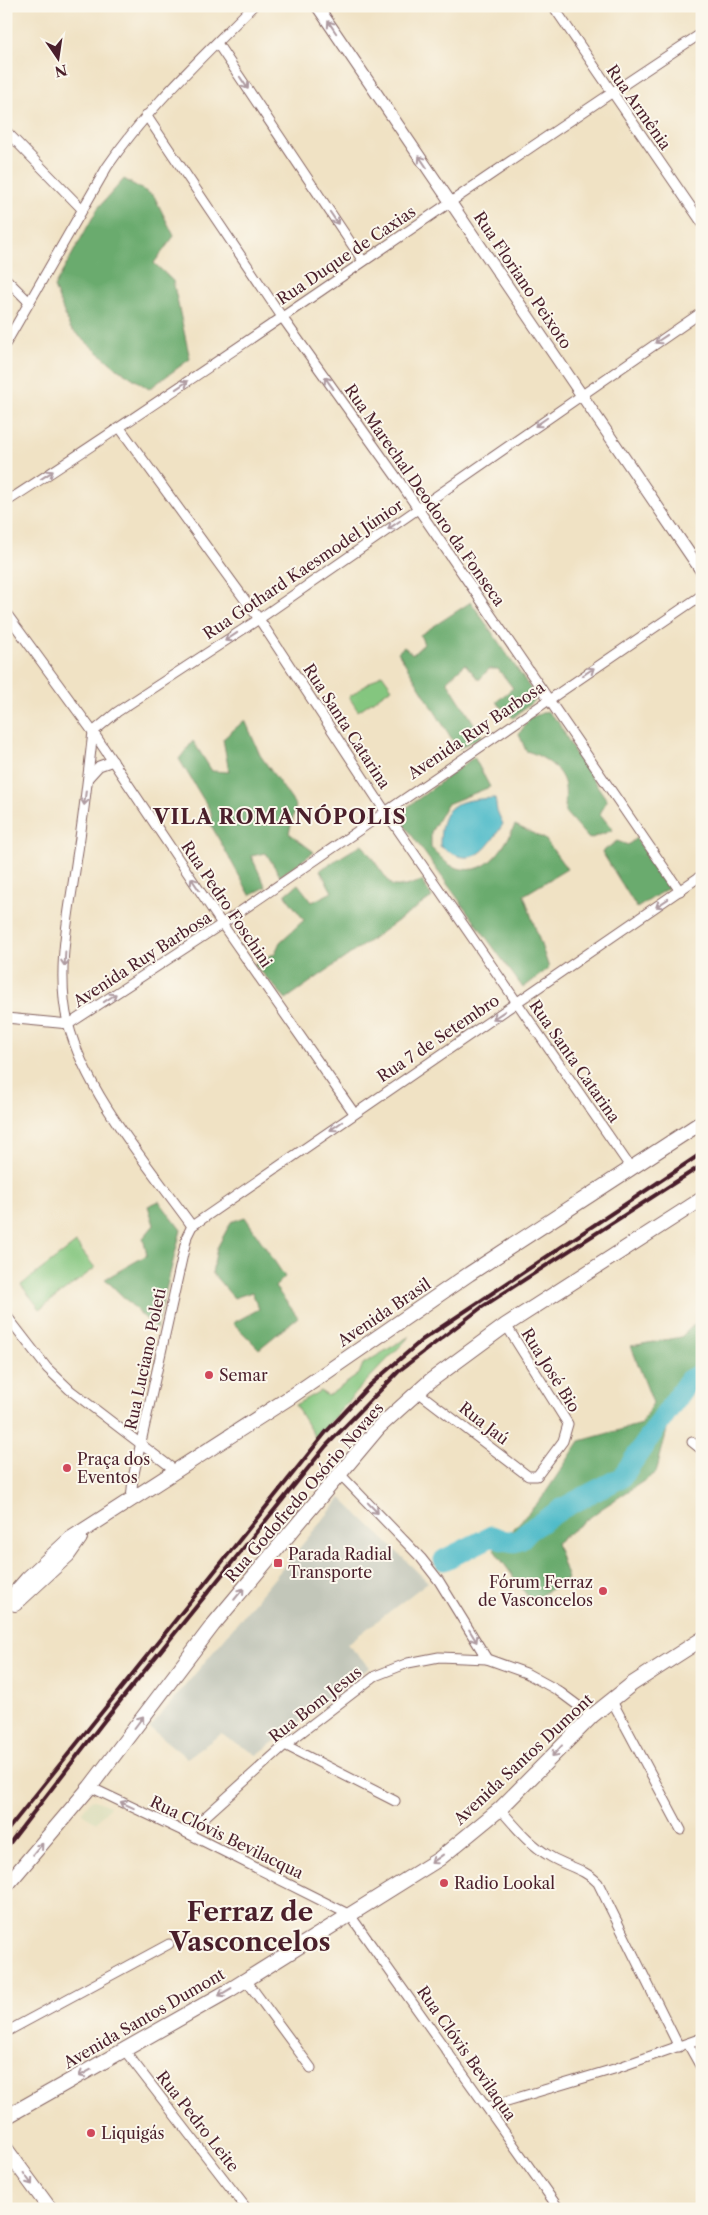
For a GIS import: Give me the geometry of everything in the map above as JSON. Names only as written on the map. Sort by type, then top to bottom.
[{"type":"main road","name":"Avenida Brasil","points":[[6,1603],[27,1579],[70,1539],[86,1531],[176,1470],[292,1396],[702,1122]]},
{"type":"main road","name":"Rua Godofredo Osório Novaes","points":[[6,1886],[90,1787],[213,1625],[379,1427],[418,1392],[506,1325],[702,1199]]},
{"type":"main road","name":"Avenida Brasil","points":[[6,1611],[68,1555],[86,1531]]},
{"type":"main road","name":"Avenida Santos Dumont","points":[[6,2117],[246,1980],[350,1914],[398,1887],[439,1859],[500,1809],[592,1716],[632,1684],[702,1639]]},
{"type":"main road","points":[[6,2149],[50,2209]]},
{"type":"street","points":[[6,342],[107,167],[146,115],[253,6]]},
{"type":"street","name":"Rua Floriano Peixoto","points":[[318,6],[702,572]]},
{"type":"street","name":"Rua Armênia","points":[[553,6],[702,223]]},
{"type":"street","name":"Rua Duque de Caxias","points":[[6,502],[120,428],[363,261],[702,33]]},
{"type":"street","points":[[217,43],[363,261]]},
{"type":"street","name":"Rua Marechal Deodoro da Fonseca","points":[[146,115],[282,317],[417,509],[680,891]]},
{"type":"street","points":[[6,131],[82,209]]},
{"type":"street","points":[[6,279],[29,302]]},
{"type":"street","name":"Rua Gothard Kaesmodel Júnior","points":[[93,732],[118,712],[259,619],[581,394],[702,312]]},
{"type":"street","name":"Rua Santa Catarina","points":[[120,428],[259,619],[385,811],[631,1168]]},
{"type":"street","name":"Avenida Ruy Barbosa","points":[[68,1024],[222,924],[702,595]]},
{"type":"street","name":"Rua Pedro Foschini","points":[[6,614],[113,760],[222,924],[354,1113]]},
{"type":"street","points":[[93,732],[66,942],[64,992],[68,1024],[88,1073],[109,1110],[192,1226]]},
{"type":"street","points":[[88,778],[95,769],[113,760]]},
{"type":"street","name":"Rua 7 de Setembro","points":[[192,1226],[702,875]]},
{"type":"street","points":[[6,1018],[68,1024]]},
{"type":"street","name":"Rua Luciano Poleti","points":[[131,1500],[133,1478],[187,1236],[192,1226]]},
{"type":"street","points":[[6,1315],[47,1368],[70,1390],[176,1470]]},
{"type":"street","name":"Rua José Bio","points":[[506,1325],[568,1424],[563,1441],[541,1473],[531,1478]]},
{"type":"street","name":"Rua Jaú","points":[[418,1392],[531,1478]]},
{"type":"street","points":[[692,1442],[702,1450]]},
{"type":"street","points":[[339,1473],[421,1558],[443,1588],[487,1659]]},
{"type":"street","name":"Rua Bom Jesus","points":[[188,1833],[285,1745],[376,1676],[408,1663],[440,1657],[487,1659],[526,1674],[557,1690],[592,1716]]},
{"type":"street","points":[[612,1701],[681,1830]]},
{"type":"street","points":[[285,1745],[396,1801]]},
{"type":"street","name":"Rua Clóvis Bevilacqua","points":[[90,1787],[188,1833],[350,1914]]},
{"type":"street","points":[[500,1809],[531,1842],[550,1856],[587,1874],[598,1883],[679,2047]]},
{"type":"street","name":"Rua Clóvis Bevilaqua","points":[[350,1914],[559,2209]]},
{"type":"street","points":[[6,2032],[169,1944]]},
{"type":"street","points":[[246,1980],[311,2068]]},
{"type":"street","points":[[487,2107],[679,2047],[702,2038]]},
{"type":"street","points":[[688,2044],[702,2069]]},
{"type":"street","name":"Rua Pedro Leite","points":[[124,2051],[247,2209]]},
{"type":"shaded area","points":[[341,1498],[428,1582],[347,1644],[370,1667],[257,1755],[221,1734],[187,1758],[150,1728]]},
{"type":"shaded area","points":[[92,1799],[110,1806],[96,1823],[82,1812]]},
{"type":"green space","points":[[124,179],[154,196],[174,236],[154,263],[173,281],[190,359],[149,389],[114,366],[70,328],[54,287],[98,208]]},
{"type":"green space","points":[[471,602],[537,698],[513,718],[496,702],[513,688],[498,669],[489,669],[479,680],[465,664],[447,681],[482,736],[458,749],[398,652],[404,647],[413,654],[424,644],[420,635]]},
{"type":"green space","points":[[382,674],[392,688],[358,711],[349,697]]},
{"type":"green space","points":[[547,711],[559,723],[576,755],[607,800],[600,814],[613,830],[589,839],[565,812],[565,787],[560,774],[545,759],[526,751],[519,734],[530,718]]},
{"type":"green space","points":[[245,720],[260,755],[296,806],[289,833],[314,852],[280,876],[266,853],[251,856],[266,887],[250,895],[212,827],[211,812],[179,759],[193,741],[212,771],[229,772],[223,739]]},
{"type":"green space","points":[[474,757],[490,787],[447,804],[431,832],[431,848],[452,866],[474,869],[483,866],[498,853],[515,825],[545,839],[567,869],[524,895],[549,968],[523,988],[397,815]]},
{"type":"green space","points":[[636,838],[668,888],[637,908],[602,852],[617,841],[628,845]]},
{"type":"green space","points":[[362,844],[392,886],[406,886],[422,881],[432,897],[286,999],[254,964],[275,953],[280,942],[304,920],[285,895],[298,884],[312,902],[332,892],[320,870]]},
{"type":"green space","points":[[159,1201],[181,1230],[156,1329],[105,1279],[147,1255],[143,1238],[154,1225],[148,1206]]},
{"type":"green space","points":[[245,1217],[285,1277],[275,1287],[298,1317],[259,1349],[233,1323],[259,1309],[252,1292],[234,1298],[212,1273],[217,1248],[231,1222]]},
{"type":"green space","points":[[76,1243],[95,1268],[40,1309],[21,1285]]},
{"type":"green space","points":[[702,1317],[702,1391],[694,1387],[668,1426],[656,1473],[601,1509],[556,1543],[568,1579],[531,1601],[494,1550],[542,1498],[580,1441],[641,1424],[653,1403],[631,1346],[681,1337]]},
{"type":"green space","points":[[410,1336],[356,1392],[316,1439],[295,1405],[320,1391],[328,1396],[359,1374],[363,1364]]},
{"type":"water","points":[[495,798],[497,811],[503,824],[484,850],[470,857],[461,857],[440,846],[443,821],[447,812],[460,803],[470,800]]},
{"type":"waterway","points":[[444,1560],[492,1536],[514,1542],[520,1540],[528,1531],[563,1508],[622,1477],[689,1380],[702,1373]]},
{"type":"railway","points":[[6,1832],[326,1432],[370,1385],[422,1340],[702,1153]]},
{"type":"railway","points":[[6,1848],[104,1721],[326,1446],[400,1370],[482,1307],[702,1165]]},
{"type":"place","name":"Semar","points":[[209,1375]]},
{"type":"place","name":"Praça dos Eventos","points":[[67,1468]]},
{"type":"place","name":"Parada Radial Transporte","points":[[278,1563]]},
{"type":"place","name":"Fórum Ferraz de Vasconcelos","points":[[603,1591]]},
{"type":"place","name":"Radio Lookal","points":[[444,1883]]},
{"type":"place","name":"Liquigás","points":[[91,2133]]},
{"type":"district","name":"VILA ROMANÓPOLIS","points":[[280,816]]},
{"type":"district","name":"Ferraz de Vasconcelos","points":[[250,1927]]}]
